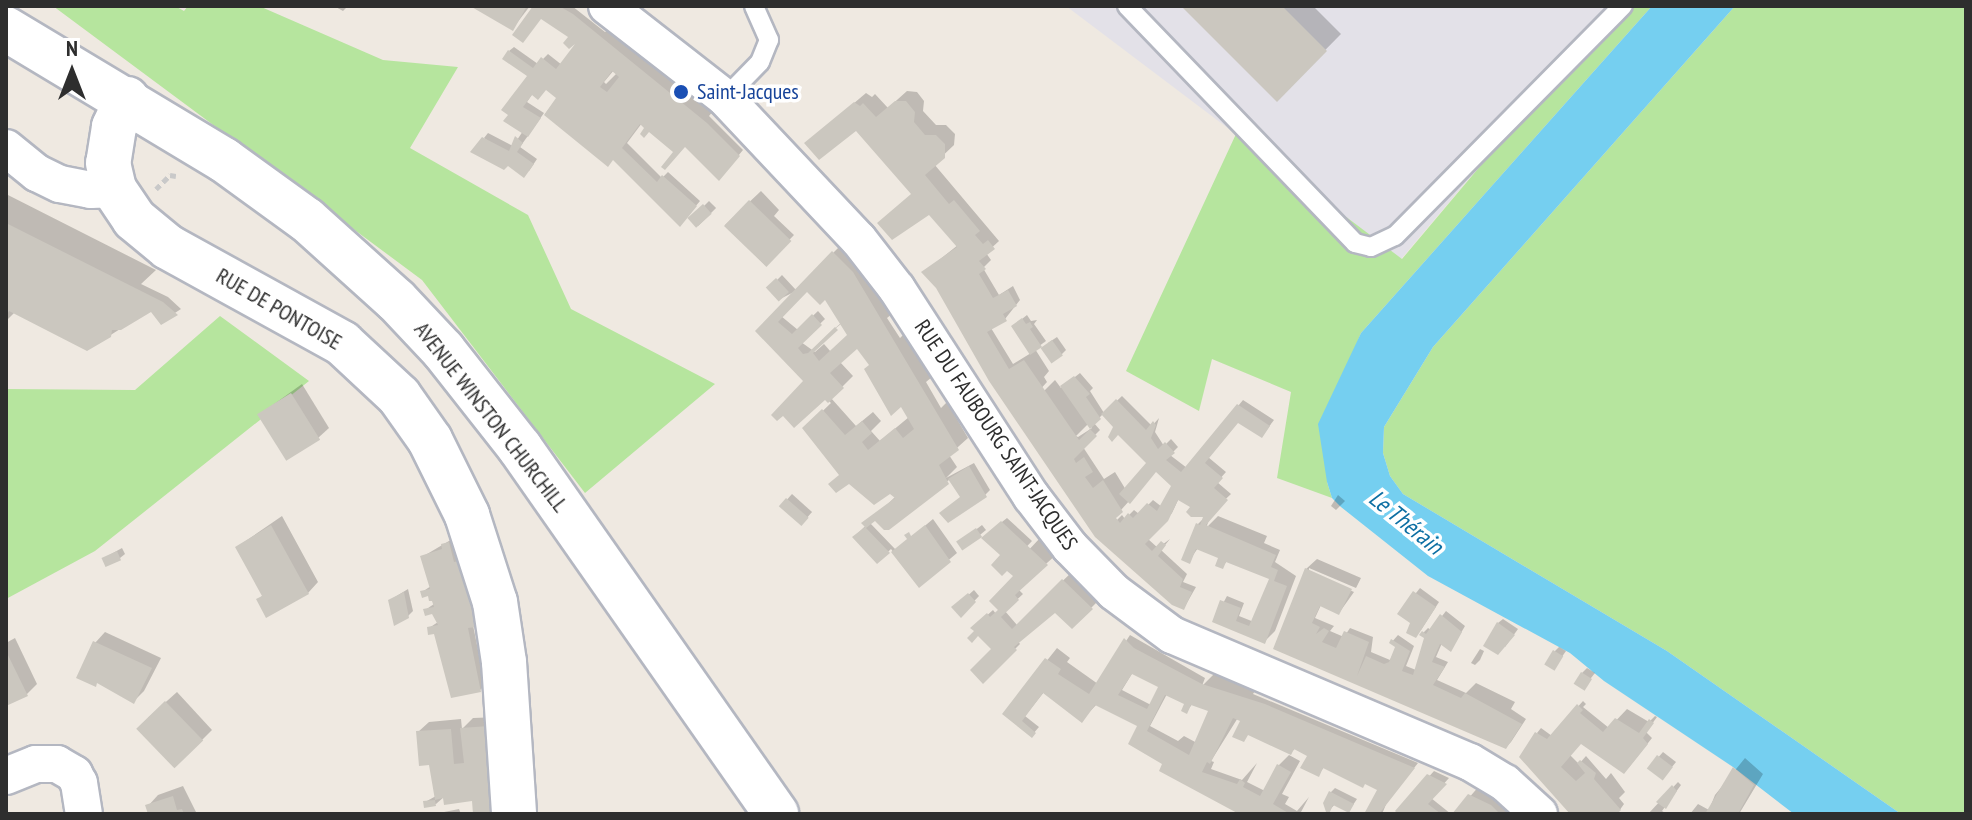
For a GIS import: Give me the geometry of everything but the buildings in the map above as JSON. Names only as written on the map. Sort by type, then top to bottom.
[{"type":"main road","points":[[6,10],[111,89]]},
{"type":"main road","points":[[6,29],[111,89]]},
{"type":"main road","name":"RUE DE PONTOISE","points":[[111,89],[109,177],[134,219],[168,247],[319,328],[351,350],[378,373],[416,418],[455,486],[488,573],[504,662],[514,814]]},
{"type":"main road","name":"AVENUE WINSTON CHURCHILL","points":[[111,89],[224,160],[307,220],[365,269],[420,324],[520,448],[776,814]]},
{"type":"street","name":"RUE DU FAUBOURG SAINT-JACQUES","points":[[607,6],[725,98],[873,257],[1031,496],[1070,547],[1114,592],[1172,635],[1470,762],[1505,783],[1539,814]]},
{"type":"street","points":[[6,148],[37,173],[60,184],[90,190],[114,189]]},
{"type":"street","points":[[6,776],[36,764],[57,764],[74,774],[79,783],[84,814]]},
{"type":"lane","points":[[725,98],[760,62],[769,40],[754,6]]},
{"type":"lane","points":[[1127,6],[1355,243],[1371,247],[1395,236],[1623,6]]},
{"type":"shaded area","points":[[1066,6],[1615,6],[1401,259]]},
{"type":"green space","points":[[53,6],[175,6],[184,11],[188,6],[259,6],[383,60],[458,67],[410,148],[528,215],[571,309],[715,384],[585,493],[422,280]]},
{"type":"green space","points":[[1615,6],[1652,6],[1361,333],[1349,362],[1327,482],[1332,498],[1277,478],[1291,392],[1212,359],[1199,411],[1126,371],[1236,134],[1402,259]]},
{"type":"green space","points":[[1735,6],[1966,6],[1966,814],[1901,814],[1667,651],[1403,494],[1390,476],[1383,453],[1384,427],[1433,347]]},
{"type":"green space","points":[[220,316],[309,381],[95,551],[6,599],[6,389],[135,390]]},
{"type":"water","name":"Le Thérain","points":[[1652,6],[1735,6],[1433,347],[1384,427],[1383,453],[1390,476],[1403,494],[1667,651],[1901,814],[1794,814],[1733,767],[1604,681],[1570,653],[1428,576],[1341,507],[1332,498],[1327,482],[1318,424],[1361,333]]},
{"type":"place","name":"Saint-Jacques","points":[[681,92]]}]
